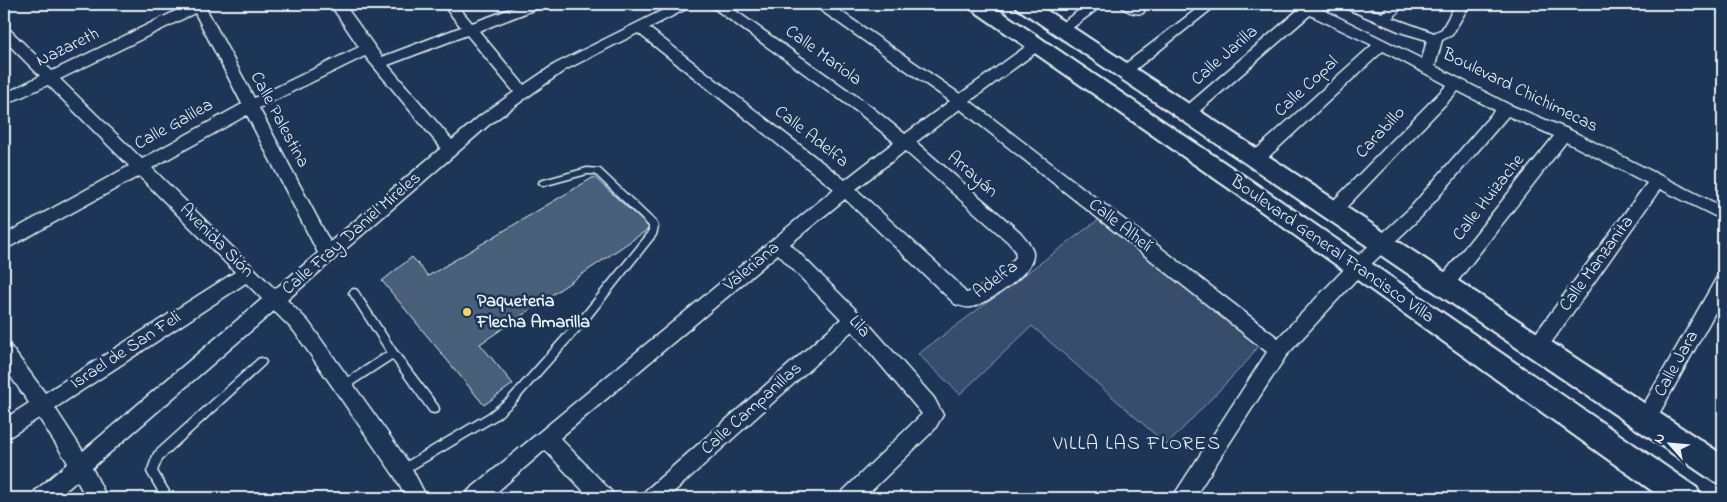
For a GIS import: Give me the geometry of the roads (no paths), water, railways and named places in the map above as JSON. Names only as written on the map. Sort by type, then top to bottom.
[{"type":"main road","name":"Boulevard General Francisco Villa","points":[[977,4],[1260,192],[1371,253],[1444,286],[1723,471]]},
{"type":"main road","name":"Boulevard General Francisco Villa","points":[[1024,4],[1334,210],[1371,253],[1691,496]]},
{"type":"street","name":"Nazareth","points":[[4,100],[200,4]]},
{"type":"street","name":"Calle Palestina","points":[[200,4],[249,107],[327,254]]},
{"type":"street","points":[[337,4],[367,49],[451,149]]},
{"type":"street","points":[[449,4],[522,92]]},
{"type":"street","points":[[380,63],[536,4]]},
{"type":"street","name":"Calle Fray Daniel Mireles","points":[[42,498],[451,149],[522,92],[560,67],[684,4]]},
{"type":"street","name":"Calle Mariola","points":[[717,4],[864,109],[905,142]]},
{"type":"street","name":"Calle Alhelí","points":[[821,4],[961,102],[1279,350]]},
{"type":"street","points":[[1062,29],[1096,4]]},
{"type":"street","points":[[1126,70],[1212,4]]},
{"type":"street","name":"Boulevard Chichimecas","points":[[1348,4],[1384,20],[1441,35]]},
{"type":"street","points":[[1384,20],[1397,4]]},
{"type":"street","points":[[1427,68],[1441,35],[1463,4]]},
{"type":"street","name":"Boulevard Chichimecas","points":[[1304,6],[1382,44],[1505,109],[1564,134],[1723,214]]},
{"type":"street","name":"Calle Jarilla","points":[[1189,112],[1304,6]]},
{"type":"street","name":"Calle Adelfa","points":[[639,27],[845,189],[950,286]]},
{"type":"street","name":"Avenida Sión","points":[[4,32],[301,326],[402,470],[418,498]]},
{"type":"street","name":"Calle Copal","points":[[1257,158],[1382,44]]},
{"type":"street","name":"Valeriana","points":[[475,498],[845,189],[905,142],[1037,45]]},
{"type":"street","name":"Calle Galilea","points":[[4,243],[249,107],[367,49]]},
{"type":"street","name":"Carabillo","points":[[1334,210],[1457,83]]},
{"type":"street","points":[[1182,498],[1279,350],[1371,253],[1416,212],[1505,109]]},
{"type":"street","name":"Calle Huizache","points":[[1444,286],[1564,134]]},
{"type":"street","name":"Arrayán","points":[[905,142],[1014,237]]},
{"type":"street","name":"Calle Manzanita","points":[[1537,347],[1657,181]]},
{"type":"street","name":"Adelfa","points":[[950,286],[960,298],[969,301],[981,295],[1008,275],[1024,258],[1024,250],[1014,237]]},
{"type":"street","name":"Lila","points":[[780,244],[853,319],[927,404],[933,415],[927,424],[850,498]]},
{"type":"street","name":"Israel de San Feli","points":[[4,430],[248,272]]},
{"type":"street","name":"Calle Jara","points":[[1646,420],[1723,282]]},
{"type":"street","name":"Calle Campanillas","points":[[652,498],[853,319]]},
{"type":"street","points":[[4,353],[43,405],[81,466],[98,498]]},
{"type":"street","points":[[546,437],[604,498]]},
{"type":"lane","points":[[986,4],[1260,192]]},
{"type":"lane","points":[[1017,4],[1371,253],[1723,482]]},
{"type":"lane","points":[[402,470],[493,416],[511,401],[583,320],[653,233],[653,224],[597,171],[587,171],[543,183]]},
{"type":"lane","points":[[354,294],[393,353],[434,409]]},
{"type":"lane","points":[[343,386],[393,353]]},
{"type":"lane","points":[[168,498],[152,472],[158,456],[261,362]]},
{"type":"place","name":"Paqueteria Flecha Amarilla","points":[[467,312]]},
{"type":"district","name":"VILLA LAS FLORES","points":[[1137,444]]}]
